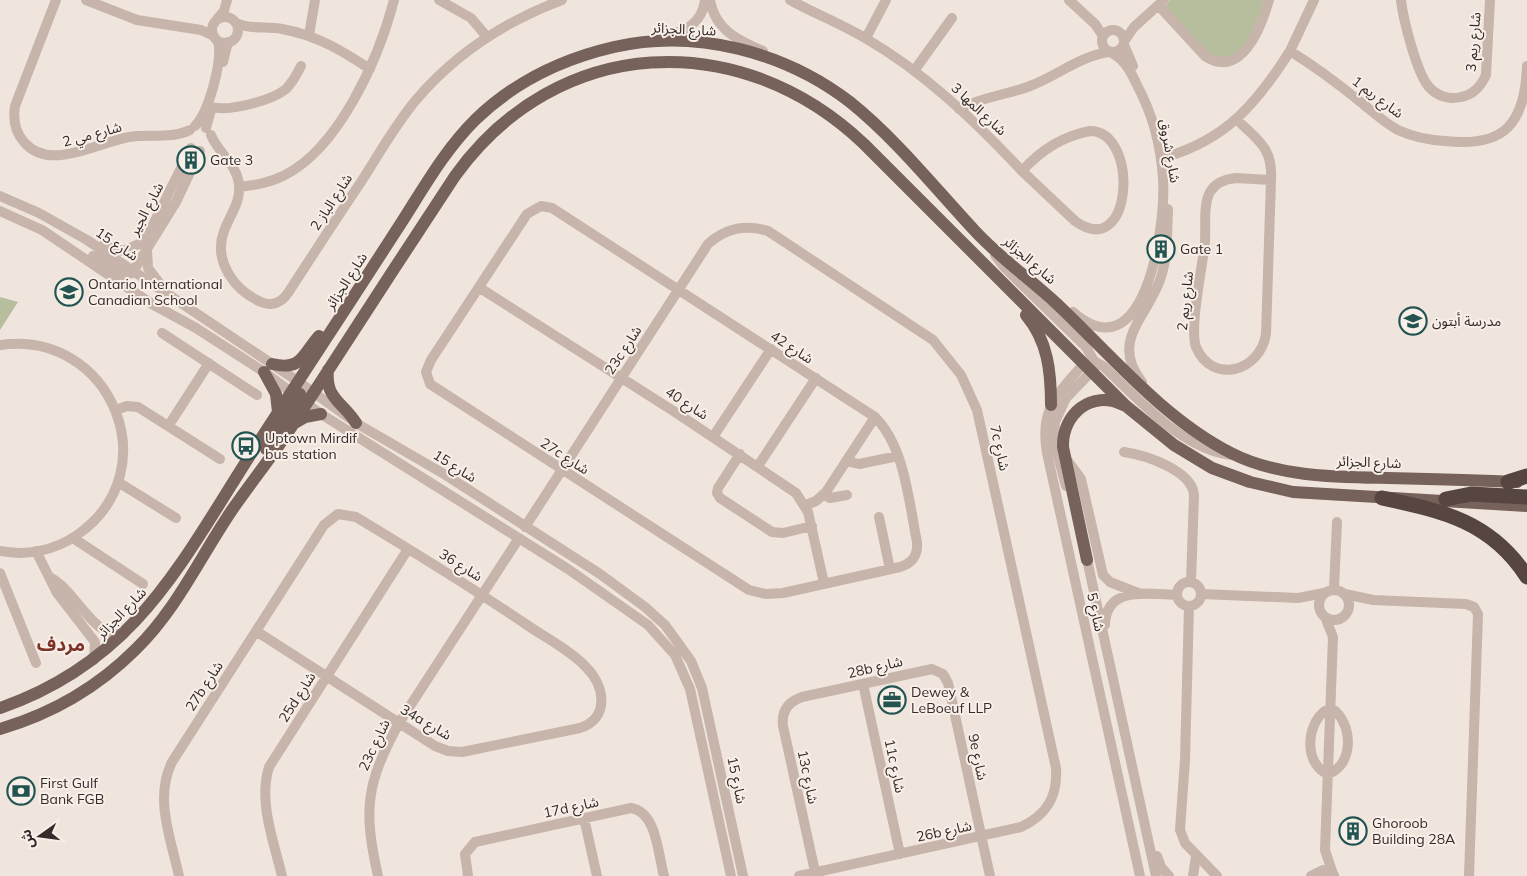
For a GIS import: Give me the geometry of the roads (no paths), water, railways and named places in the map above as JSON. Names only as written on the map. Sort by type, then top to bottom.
[{"type":"highway","points":[[1508,482],[1527,476]]},
{"type":"highway","points":[[1446,500],[1471,494],[1527,497]]},
{"type":"highway","points":[[1382,498],[1441,512],[1473,525],[1504,546],[1527,577]]},
{"type":"main road","name":"شارع الجزائر","points":[[0,729],[35,716],[69,700],[90,687],[136,650],[178,600],[231,512],[293,424],[302,393],[334,327],[439,161],[482,113],[507,94],[547,70],[594,52],[643,41],[689,41],[757,54],[778,62],[826,86],[861,112],[992,248],[1050,298],[1149,393],[1187,426],[1236,456],[1281,470],[1325,475],[1527,483]]},
{"type":"main road","name":"شارع الجزائر","points":[[0,708],[52,687],[93,661],[125,634],[170,579],[278,412],[328,370],[409,256],[468,158],[493,132],[529,105],[568,84],[608,70],[651,62],[687,62],[731,68],[758,76],[791,90],[821,108],[864,144],[996,276],[1090,365],[1126,406],[1174,445],[1212,468],[1230,476],[1270,488],[1293,492],[1527,506]]},
{"type":"main road","points":[[996,276],[1006,294],[1040,335],[1050,372],[1051,405]]},
{"type":"main road","points":[[278,412],[276,394],[268,368],[296,364],[303,358],[318,337],[334,327]]},
{"type":"main road","points":[[328,370],[328,386],[332,395],[356,423]]},
{"type":"main road","points":[[231,512],[238,493],[302,393]]},
{"type":"main road","points":[[1087,560],[1062,437],[1068,420],[1074,412],[1084,405],[1097,400],[1112,400],[1126,406]]},
{"type":"main road","points":[[293,424],[305,417],[321,414]]},
{"type":"street","name":"شارع مي 2","points":[[56,0],[15,106],[16,129],[24,143],[39,153],[56,157],[118,139],[175,135],[192,128]]},
{"type":"street","points":[[86,0],[147,22],[197,30],[224,39],[253,27]]},
{"type":"street","points":[[197,30],[216,20],[224,11],[227,0]]},
{"type":"street","points":[[196,148],[187,135],[202,116],[210,93],[219,53],[234,21],[232,0]]},
{"type":"street","points":[[309,35],[315,0]]},
{"type":"street","points":[[192,128],[208,131],[231,162],[239,187],[276,180],[301,165],[342,120],[370,69],[394,0]]},
{"type":"street","points":[[440,0],[471,18],[487,37]]},
{"type":"street","name":"شارع الباز 2","points":[[239,187],[235,208],[222,236],[221,250],[224,263],[238,287],[261,302],[274,303],[282,300],[288,293],[412,105],[444,71],[487,37],[551,2],[562,0]]},
{"type":"street","points":[[643,41],[674,34],[689,28],[701,15],[705,0]]},
{"type":"street","points":[[710,0],[717,21],[728,33],[778,62]]},
{"type":"street","name":"شارع المها 3","points":[[790,0],[866,38],[914,71],[959,109],[1022,171],[1074,221],[1085,227],[1097,228],[1108,225],[1121,210],[1122,178],[1118,153],[1114,142],[1101,132],[1090,131],[1065,138],[1043,152],[1022,171]]},
{"type":"street","points":[[866,38],[886,0]]},
{"type":"street","name":"شارع شروق","points":[[1069,0],[1114,37]]},
{"type":"street","name":"شارع شروق","points":[[1078,0],[1114,37],[1129,59],[1154,108],[1166,157],[1169,185],[1159,285],[1131,335],[1128,347],[1132,367],[1149,393]]},
{"type":"street","points":[[959,109],[974,102],[1034,85],[1087,57],[1114,37],[1134,27],[1162,3],[1205,56],[1212,60],[1228,63],[1242,55],[1247,49],[1258,29],[1269,0]]},
{"type":"street","points":[[1166,157],[1197,146],[1237,120],[1261,94],[1290,51],[1314,0]]},
{"type":"street","name":"شارع ريم 3","points":[[1401,0],[1405,24],[1424,80],[1434,92],[1441,96],[1456,98],[1471,94],[1486,75],[1490,0]]},
{"type":"street","points":[[914,71],[952,18]]},
{"type":"street","points":[[196,148],[210,143],[208,131],[224,39],[216,20]]},
{"type":"street","points":[[216,20],[234,21],[253,27],[278,28],[309,35],[336,47],[370,69]]},
{"type":"street","points":[[1087,57],[1118,52],[1114,37]]},
{"type":"street","name":"شارع شروق","points":[[1050,298],[1064,304],[1093,326],[1103,329],[1119,325],[1129,318],[1143,295],[1163,238],[1164,190],[1161,160],[1154,128],[1144,101],[1126,65],[1103,46],[1114,37]]},
{"type":"street","name":"شارع ريم 1","points":[[1290,51],[1398,130],[1426,139],[1463,143],[1487,140],[1502,132],[1513,121],[1525,95],[1527,66]]},
{"type":"street","points":[[212,107],[231,108],[273,96],[291,84],[302,66]]},
{"type":"street","name":"شارع ريم 2","points":[[1237,120],[1260,141],[1268,153],[1272,167],[1265,344],[1260,353],[1245,366],[1226,369],[1216,367],[1204,358],[1196,345],[1194,336],[1203,264],[1207,202],[1214,187],[1228,179],[1271,180]]},
{"type":"street","points":[[175,135],[196,148],[220,149]]},
{"type":"street","name":"شارع الجير","points":[[146,245],[181,169],[196,148]]},
{"type":"street","name":"شارع الجير","points":[[129,271],[190,176],[196,148]]},
{"type":"street","points":[[181,169],[186,170],[190,176]]},
{"type":"street","name":"شارع 15","points":[[0,196],[39,213],[87,240],[129,271],[168,294],[302,393],[444,474],[600,574],[645,607],[665,625],[692,661],[706,702],[744,876]]},
{"type":"street","name":"27c شارع","points":[[552,208],[536,207],[527,214],[480,288],[427,365],[427,378],[435,389],[748,590],[774,594],[895,568]]},
{"type":"street","name":"شارع 42","points":[[552,208],[875,417],[888,431],[898,456],[918,549],[912,561],[895,568]]},
{"type":"street","name":"شارع 15","points":[[0,211],[22,219],[129,288],[268,368]]},
{"type":"street","name":"23c شارع","points":[[526,527],[708,244],[720,234],[739,227],[754,227],[768,231]]},
{"type":"street","name":"7c شارع","points":[[768,231],[924,332],[950,357],[969,388],[978,410],[1056,768]]},
{"type":"street","points":[[55,239],[69,241],[129,271],[129,288]]},
{"type":"street","points":[[87,240],[120,251],[146,245],[146,259],[150,272],[168,294]]},
{"type":"street","points":[[992,248],[1004,267],[1086,347],[1090,365],[1103,366],[1167,424],[1194,442],[1210,450],[1236,456]]},
{"type":"street","name":"شارع 40","points":[[480,288],[740,454],[796,493],[806,504]]},
{"type":"street","points":[[162,333],[257,395]]},
{"type":"street","points":[[0,345],[28,343],[45,346],[75,359],[99,382],[116,410],[123,446],[118,482],[100,514],[73,538],[55,546],[36,551],[0,551]]},
{"type":"street","points":[[713,437],[771,349]]},
{"type":"street","points":[[169,425],[209,364]]},
{"type":"street","name":"شارع 5","points":[[1090,365],[1051,405],[1045,431],[1047,453],[1140,876]]},
{"type":"street","name":"شارع 5","points":[[1090,365],[1062,405],[1054,432],[1058,459],[1087,560],[1156,876]]},
{"type":"street","points":[[758,466],[816,378]]},
{"type":"street","name":"شارع 15","points":[[302,393],[321,414],[568,569],[643,621],[670,649],[679,662],[690,690],[731,876]]},
{"type":"street","points":[[116,410],[127,406],[138,407],[220,459]]},
{"type":"street","points":[[824,584],[806,504],[824,495],[875,417]]},
{"type":"street","points":[[1124,452],[1152,459],[1184,476],[1192,484],[1194,495],[1191,581]]},
{"type":"street","points":[[740,454],[718,488],[717,493],[720,498],[772,532],[783,533],[812,526]]},
{"type":"street","points":[[846,461],[859,464],[898,456]]},
{"type":"street","points":[[1065,457],[1080,479],[1103,575],[1110,582],[1138,593]]},
{"type":"street","points":[[118,482],[176,518]]},
{"type":"street","points":[[824,495],[830,498],[847,495]]},
{"type":"street","name":"شارع 36","points":[[324,525],[338,514],[350,514],[482,595],[581,661]]},
{"type":"street","points":[[879,517],[895,568]]},
{"type":"street","points":[[1319,607],[1320,599],[1329,591],[1337,522]]},
{"type":"street","name":"27b شارع","points":[[179,876],[163,800],[167,771],[324,525]]},
{"type":"street","points":[[73,538],[142,584]]},
{"type":"street","name":"23c شارع","points":[[378,876],[369,832],[370,792],[382,755],[399,723],[519,538]]},
{"type":"street","name":"25d شارع","points":[[282,876],[265,799],[266,775],[273,760],[408,548]]},
{"type":"street","points":[[36,551],[57,593],[95,642],[93,661]]},
{"type":"street","points":[[568,569],[579,572],[595,581],[599,580],[600,574]]},
{"type":"street","points":[[0,573],[36,663]]},
{"type":"street","points":[[51,578],[67,590],[102,630],[113,635],[125,634]]},
{"type":"street","points":[[1191,581],[1199,586],[1202,594],[1198,603],[1189,606],[1180,603],[1177,594],[1179,586],[1191,581]]},
{"type":"street","points":[[1202,594],[1298,598],[1329,591],[1373,600],[1466,604],[1474,607],[1478,614],[1469,876]]},
{"type":"street","points":[[1105,641],[1108,608],[1118,598],[1138,593],[1177,594]]},
{"type":"street","points":[[1333,637],[1349,603],[1345,594]]},
{"type":"street","points":[[1298,598],[1319,607],[1333,637],[1325,850],[1334,875]]},
{"type":"street","points":[[1325,617],[1334,620],[1373,600]]},
{"type":"street","points":[[1189,606],[1185,760],[1180,826],[1183,839],[1196,856],[1217,876]]},
{"type":"street","name":"34a شارع","points":[[256,631],[441,749],[462,752],[587,726],[598,716],[602,702],[598,684],[581,661]]},
{"type":"street","name":"28b شارع","points":[[802,697],[932,669],[943,674],[948,683]]},
{"type":"street","name":"9e شارع","points":[[948,683],[990,876]]},
{"type":"street","name":"11c شارع","points":[[863,684],[900,854]]},
{"type":"street","name":"13c شارع","points":[[802,697],[790,703],[783,713],[782,720],[815,874]]},
{"type":"street","points":[[1328,774],[1341,764],[1348,743],[1345,724],[1331,708]]},
{"type":"street","points":[[1328,774],[1316,764],[1311,754],[1311,740],[1316,721],[1322,713],[1331,708]]},
{"type":"street","points":[[706,761],[715,760],[726,795]]},
{"type":"street","name":"26b شارع","points":[[799,876],[1022,827],[1040,816],[1052,799],[1057,779],[1056,768]]},
{"type":"street","name":"17d شارع","points":[[468,876],[465,854],[475,842],[631,808],[641,811],[650,823],[664,876]]},
{"type":"street","points":[[584,818],[597,876]]},
{"type":"street","points":[[1147,832],[1161,867],[1169,876]]},
{"type":"street","points":[[1312,874],[1325,850]]},
{"type":"street","points":[[1193,876],[1196,856]]},
{"type":"street","points":[[1312,874],[1324,870],[1334,875]]},
{"type":"place","name":"Gate 3","points":[[191,160]]},
{"type":"place","name":"Gate 1","points":[[1161,249]]},
{"type":"place","name":"Ontario International Canadian School","points":[[69,292]]},
{"type":"place","name":"مدرسة أبتون","points":[[1413,321]]},
{"type":"place","name":"Uptown Mirdif bus station","points":[[246,446]]},
{"type":"place","name":"Dewey & LeBoeuf LLP","points":[[892,700]]},
{"type":"place","name":"First Gulf Bank FGB","points":[[21,791]]},
{"type":"place","name":"Ghoroob Building 28A","points":[[1353,831]]},
{"type":"district","name":"مردف","points":[[61,644]]}]
